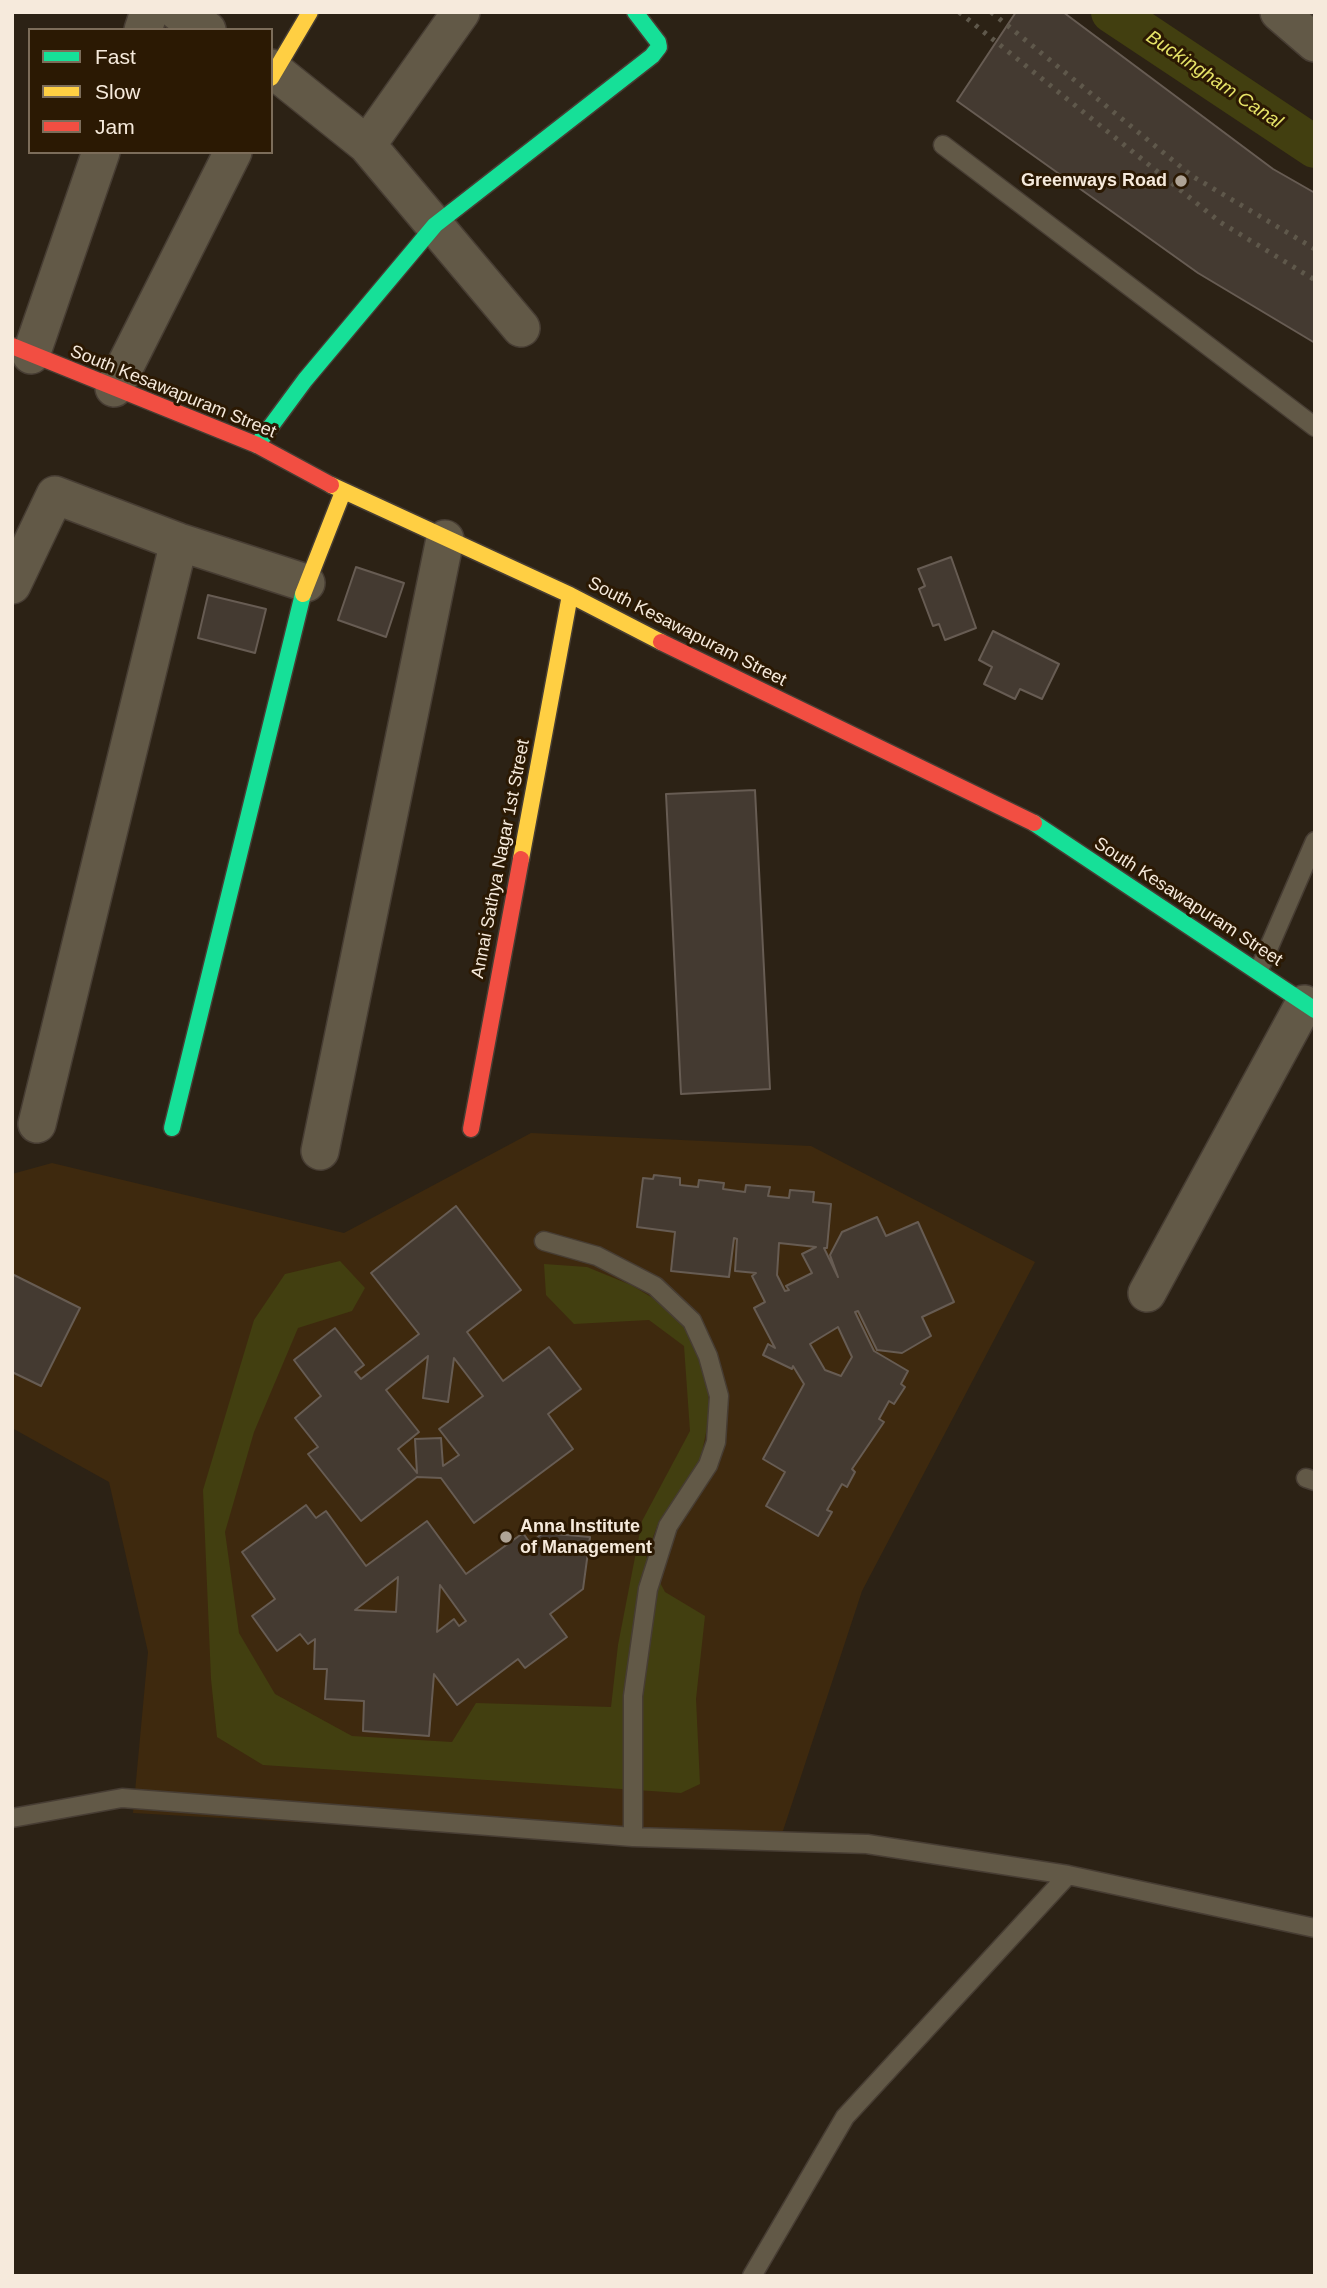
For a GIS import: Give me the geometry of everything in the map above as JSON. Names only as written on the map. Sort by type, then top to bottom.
[{"type":"street","points":[[178,12],[204,28]]},
{"type":"street","points":[[273,70],[310,12]]},
{"type":"street","points":[[368,145],[461,12]]},
{"type":"street","points":[[257,445],[305,380],[436,225],[652,56],[659,47],[658,42],[635,12]]},
{"type":"street","points":[[1279,12],[1315,43]]},
{"type":"street","points":[[273,73],[368,145],[521,328]]},
{"type":"street","points":[[22,351],[100,154]]},
{"type":"street","points":[[114,388],[232,154]]},
{"type":"street","name":"South Kesawapuram Street","points":[[22,351],[257,445],[343,492],[570,595],[719,671],[1033,822],[1259,970],[1310,1007]]},
{"type":"street","points":[[173,1128],[306,583],[343,492]]},
{"type":"street","points":[[12,586],[55,495],[179,542],[306,583]]},
{"type":"street","points":[[320,1151],[445,539]]},
{"type":"street","points":[[37,1125],[179,542]]},
{"type":"street","name":"Annai Sathya Nagar 1st Street","points":[[471,1129],[570,595]]},
{"type":"street","points":[[1147,1293],[1310,1007]]},
{"type":"lane","points":[[943,145],[1315,427]]},
{"type":"lane","points":[[1259,970],[1315,841]]},
{"type":"lane","points":[[544,1241],[597,1256],[655,1286],[692,1321],[708,1356],[719,1396],[716,1442],[708,1465],[668,1525],[648,1589],[633,1696],[634,1837]]},
{"type":"lane","points":[[12,1818],[122,1798],[634,1837],[867,1844],[1068,1875],[1315,1928]]},
{"type":"lane","points":[[752,2276],[845,2117],[1068,1875]]},
{"type":"shaded area","name":"Anna Institute of Management","points":[[531,1133],[811,1146],[1035,1262],[862,1591],[777,1849],[133,1813],[148,1652],[109,1482],[12,1428],[12,1174],[52,1163],[344,1233]]},
{"type":"shaded area","points":[[340,1261],[365,1288],[352,1311],[298,1328],[254,1432],[225,1532],[239,1633],[275,1694],[352,1736],[452,1742],[476,1703],[611,1707],[618,1645],[642,1521],[690,1431],[684,1346],[649,1320],[574,1324],[546,1295],[544,1264],[587,1267],[631,1285],[683,1316],[705,1362],[710,1413],[699,1467],[659,1521],[646,1556],[665,1592],[705,1616],[696,1699],[700,1784],[681,1793],[263,1765],[217,1737],[211,1679],[203,1490],[254,1320],[285,1274]]},
{"type":"building","name":"Greenways Road","points":[[1016,12],[1063,12],[1273,169],[1315,193],[1315,343],[1198,273],[957,101]]},
{"type":"building","points":[[951,557],[976,628],[945,640],[939,624],[933,626],[919,589],[925,586],[918,569]]},
{"type":"building","points":[[356,567],[404,583],[386,637],[338,620]]},
{"type":"building","points":[[208,595],[266,609],[255,653],[198,638]]},
{"type":"building","points":[[993,631],[1059,664],[1042,699],[1020,689],[1015,699],[984,684],[992,667],[979,660]]},
{"type":"building","points":[[755,790],[770,1089],[681,1094],[666,794]]},
{"type":"building","points":[[654,1175],[680,1178],[680,1185],[698,1187],[699,1180],[724,1183],[723,1189],[745,1192],[746,1185],[770,1187],[768,1196],[789,1198],[790,1190],[814,1192],[813,1202],[831,1204],[827,1248],[824,1248],[838,1277],[830,1255],[842,1232],[877,1217],[886,1236],[918,1222],[954,1302],[922,1317],[931,1336],[902,1353],[877,1350],[858,1311],[855,1312],[874,1351],[908,1371],[901,1384],[905,1387],[894,1404],[889,1401],[879,1419],[884,1422],[852,1469],[855,1472],[847,1487],[842,1484],[827,1510],[832,1512],[818,1536],[766,1506],[785,1472],[763,1459],[804,1384],[793,1366],[792,1369],[763,1355],[768,1344],[775,1348],[754,1308],[765,1302],[752,1276],[756,1273],[735,1271],[737,1239],[734,1238],[729,1277],[671,1271],[675,1232],[637,1227],[643,1178],[653,1179]],"holes":[[[779,1243],[816,1247],[802,1254],[812,1273],[786,1286],[789,1290],[785,1291],[777,1275]],[[838,1327],[852,1357],[841,1376],[825,1370],[810,1344]]]},
{"type":"building","points":[[456,1206],[521,1290],[467,1332],[503,1381],[549,1347],[581,1389],[548,1414],[573,1449],[474,1523],[441,1478],[417,1477],[361,1521],[308,1454],[318,1447],[295,1418],[321,1396],[294,1360],[335,1328],[364,1365],[355,1372],[361,1379],[419,1334],[371,1273]],"holes":[[[428,1356],[423,1398],[448,1402],[454,1358],[483,1396],[439,1429],[459,1455],[443,1466],[441,1438],[415,1439],[417,1473],[398,1449],[419,1432],[386,1390]]]},
{"type":"building","points":[[12,1274],[80,1308],[41,1386],[12,1372]]},
{"type":"building","points":[[306,1505],[316,1518],[326,1511],[366,1566],[427,1521],[466,1574],[523,1533],[530,1543],[543,1533],[590,1537],[583,1589],[550,1614],[567,1637],[525,1668],[518,1659],[457,1705],[434,1674],[429,1736],[363,1731],[364,1701],[325,1699],[327,1669],[314,1669],[315,1639],[308,1644],[300,1634],[277,1651],[252,1616],[275,1599],[242,1552]],"holes":[[[398,1577],[396,1612],[355,1610]],[[440,1585],[466,1621],[459,1626],[454,1619],[437,1632]]]},
{"type":"waterway","name":"Buckingham Canal","points":[[1112,12],[1315,147]]},
{"type":"railway","points":[[959,12],[1220,222],[1315,280]]},
{"type":"railway","points":[[991,12],[1192,176],[1315,249]]},
{"type":"traffic: fast","points":[[257,445],[305,380],[435,225],[652,56],[659,47],[658,42],[635,12]]},
{"type":"traffic: fast","points":[[172,1128],[303,594]]},
{"type":"traffic: fast","points":[[1034,823],[1315,1010]]},
{"type":"traffic: slow","points":[[273,75],[310,12]]},
{"type":"traffic: slow","points":[[331,485],[570,595],[661,642]]},
{"type":"traffic: slow","points":[[303,594],[343,492]]},
{"type":"traffic: slow","points":[[521,859],[570,595]]},
{"type":"traffic: jam","points":[[12,346],[257,445],[331,485]]},
{"type":"traffic: jam","points":[[661,642],[1034,823]]},
{"type":"traffic: jam","points":[[471,1129],[521,859]]},
{"type":"place","name":"Greenways Road","points":[[1181,181]]},
{"type":"place","name":"Anna Institute of Management","points":[[506,1537]]}]
